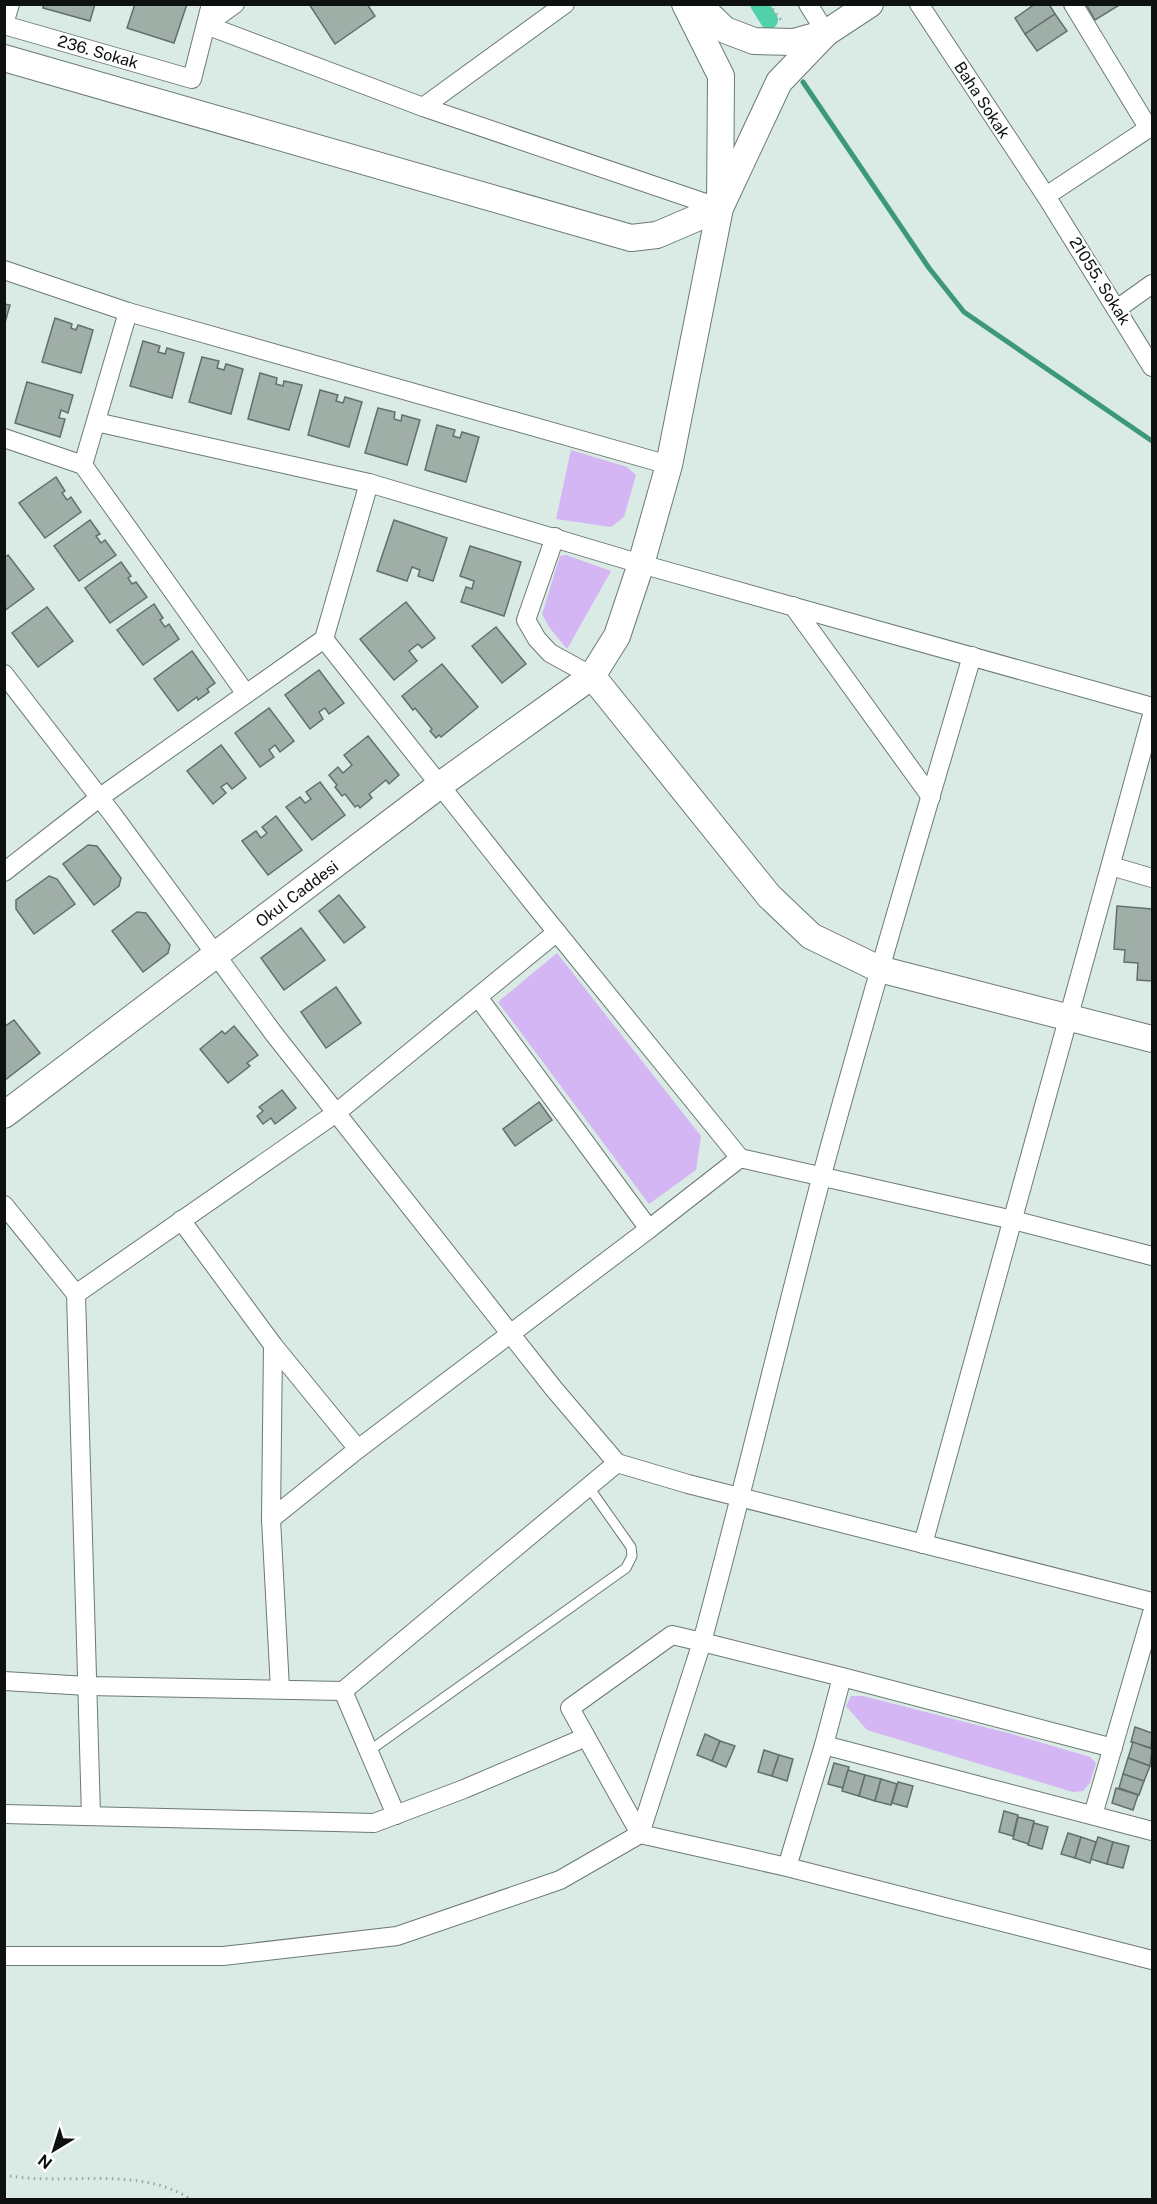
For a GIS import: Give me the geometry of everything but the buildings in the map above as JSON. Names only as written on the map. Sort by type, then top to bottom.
[{"type":"street","points":[[4,24],[10,4]]},
{"type":"street","points":[[206,25],[212,4]]},
{"type":"street","points":[[206,25],[236,4]]},
{"type":"street","points":[[423,107],[565,4]]},
{"type":"street","points":[[685,4],[724,85],[730,93],[748,101],[758,100],[774,90],[826,33],[870,4]]},
{"type":"street","points":[[4,58],[631,238],[657,235],[720,208],[779,82],[781,73],[776,56],[770,49],[725,30],[698,4]]},
{"type":"street","points":[[808,4],[826,33]]},
{"type":"street","name":"Baha Sokak","points":[[919,4],[1046,196]]},
{"type":"street","points":[[1046,196],[1150,127],[1073,4]]},
{"type":"street","name":"236. Sokak","points":[[4,24],[192,79],[206,25]]},
{"type":"street","points":[[206,25],[423,107],[720,208]]},
{"type":"street","points":[[592,676],[617,636],[641,564],[669,465],[720,208],[721,66],[729,51],[745,42],[794,42],[826,33]]},
{"type":"street","name":"21055. Sokak","points":[[1046,196],[1152,367]]},
{"type":"street","points":[[4,270],[128,312],[669,465]]},
{"type":"street","points":[[1117,309],[1152,284]]},
{"type":"street","points":[[83,465],[128,312]]},
{"type":"street","points":[[96,422],[369,483],[641,564],[1152,707]]},
{"type":"street","points":[[4,438],[83,465],[246,694]]},
{"type":"street","points":[[4,872],[99,798],[324,639],[369,483]]},
{"type":"street","points":[[555,537],[526,620],[537,639],[549,653],[592,676],[769,896],[811,936],[879,969],[1152,1039]]},
{"type":"street","points":[[792,606],[931,797]]},
{"type":"street","points":[[324,639],[740,1158],[1013,1220],[1152,1256]]},
{"type":"street","points":[[4,1956],[223,1956],[397,1936],[560,1881],[640,1834],[702,1642],[822,1175],[879,969],[972,656]]},
{"type":"street","points":[[4,674],[336,1113],[509,1334],[617,1463],[1152,1602]]},
{"type":"street","name":"Okul Caddesi","points":[[4,1115],[440,784],[592,676]]},
{"type":"street","points":[[923,1544],[1152,716]]},
{"type":"street","points":[[1111,866],[1152,878]]},
{"type":"street","points":[[76,1294],[336,1113],[557,932]]},
{"type":"street","points":[[478,997],[649,1229]]},
{"type":"street","points":[[271,1519],[358,1449],[740,1158]]},
{"type":"street","points":[[4,1205],[76,1294],[91,1816]]},
{"type":"street","points":[[181,1220],[273,1346],[358,1449]]},
{"type":"street","points":[[273,1346],[271,1519],[280,1689]]},
{"type":"street","points":[[4,1681],[87,1686],[343,1691],[617,1463]]},
{"type":"street","points":[[1093,1815],[1152,1613]]},
{"type":"street","points":[[1113,1748],[672,1635],[570,1708],[640,1834],[787,1867],[1152,1960]]},
{"type":"street","points":[[787,1867],[842,1677]]},
{"type":"street","points":[[343,1691],[396,1815]]},
{"type":"street","points":[[4,1814],[374,1823],[464,1789],[586,1737]]},
{"type":"street","points":[[824,1745],[1152,1831]]},
{"type":"lane","points":[[369,1751],[626,1568],[632,1556],[631,1547],[588,1486]]},
{"type":"path","points":[[769,4],[785,25]]},
{"type":"path","points":[[4,2175],[43,2180],[126,2179],[166,2186],[192,2199]]},
{"type":"shaded area","points":[[571,450],[627,467],[636,475],[624,517],[611,527],[556,519]]},
{"type":"shaded area","points":[[566,555],[611,571],[567,649],[549,627],[542,614],[560,556]]},
{"type":"shaded area","points":[[557,953],[701,1136],[696,1170],[649,1204],[498,1002]]},
{"type":"shaded area","points":[[851,1696],[863,1696],[1012,1734],[1090,1757],[1096,1763],[1090,1783],[1083,1791],[1073,1792],[867,1730],[846,1706]]},
{"type":"waterway","points":[[759,4],[769,20]]},
{"type":"waterway","points":[[803,82],[929,268],[964,312],[1152,441]]}]
